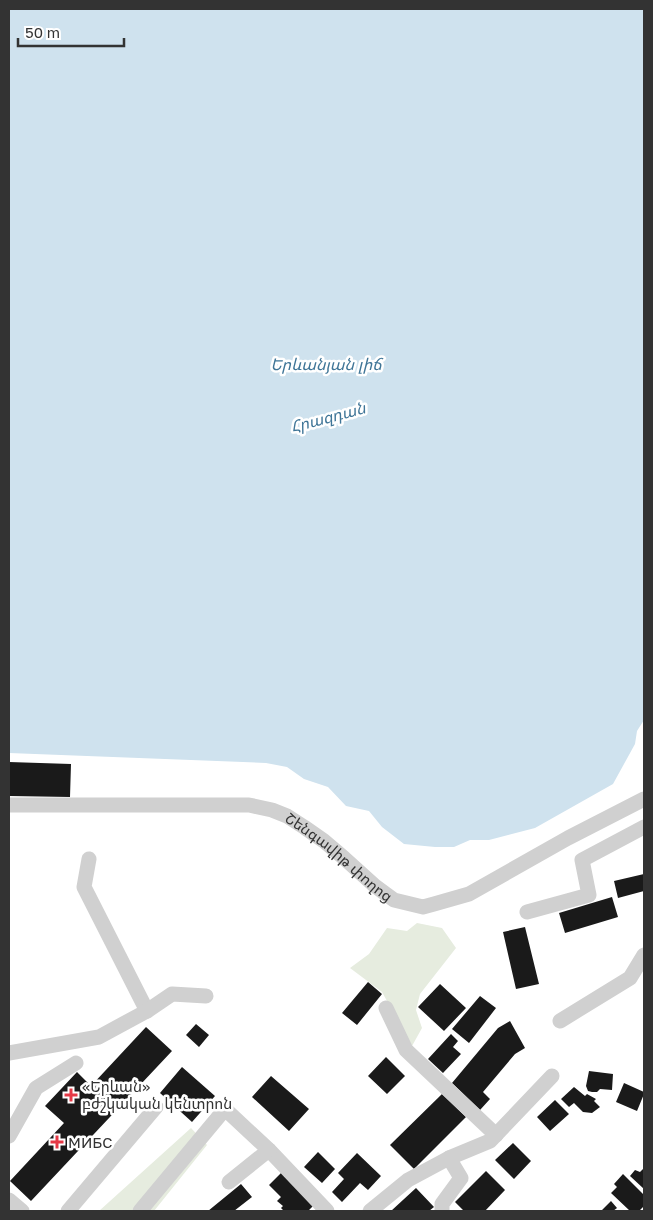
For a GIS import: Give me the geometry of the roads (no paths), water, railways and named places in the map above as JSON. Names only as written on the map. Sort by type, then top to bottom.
[{"type":"street","name":"Շենգավիթ փողոց","points":[[9,806],[249,805],[272,810],[304,826],[394,900],[423,906],[470,894],[568,838],[644,799]]},
{"type":"street","points":[[527,912],[589,895],[582,860],[644,827]]},
{"type":"street","points":[[89,859],[84,888],[147,1011]]},
{"type":"street","points":[[560,1021],[630,978],[644,955]]},
{"type":"street","points":[[9,1053],[99,1037],[147,1011],[172,994],[206,996]]},
{"type":"street","points":[[386,1008],[406,1050],[496,1135]]},
{"type":"street","points":[[9,1136],[36,1088],[76,1063]]},
{"type":"street","points":[[370,1211],[408,1180],[448,1158],[490,1141],[552,1076]]},
{"type":"street","points":[[68,1211],[156,1107]]},
{"type":"street","points":[[140,1211],[225,1109],[269,1150],[328,1211]]},
{"type":"street","points":[[229,1182],[269,1150]]},
{"type":"street","points":[[442,1211],[442,1204],[461,1178],[448,1158]]},
{"type":"street","points":[[9,1200],[22,1211]]},
{"type":"water","name":"Երևանյան լիճ","points":[[9,9],[644,9],[644,720],[637,731],[635,744],[613,784],[535,828],[489,840],[470,840],[454,847],[435,847],[404,844],[382,827],[369,811],[346,806],[328,787],[304,779],[287,767],[266,763],[9,753]]},
{"type":"place","name":"«Երևան» բժշկական կենտրոն","points":[[71,1095]]},
{"type":"place","name":"МИБС","points":[[57,1142]]},
{"type":"water label","name":"Հրազդան","points":[[328,417]]}]
